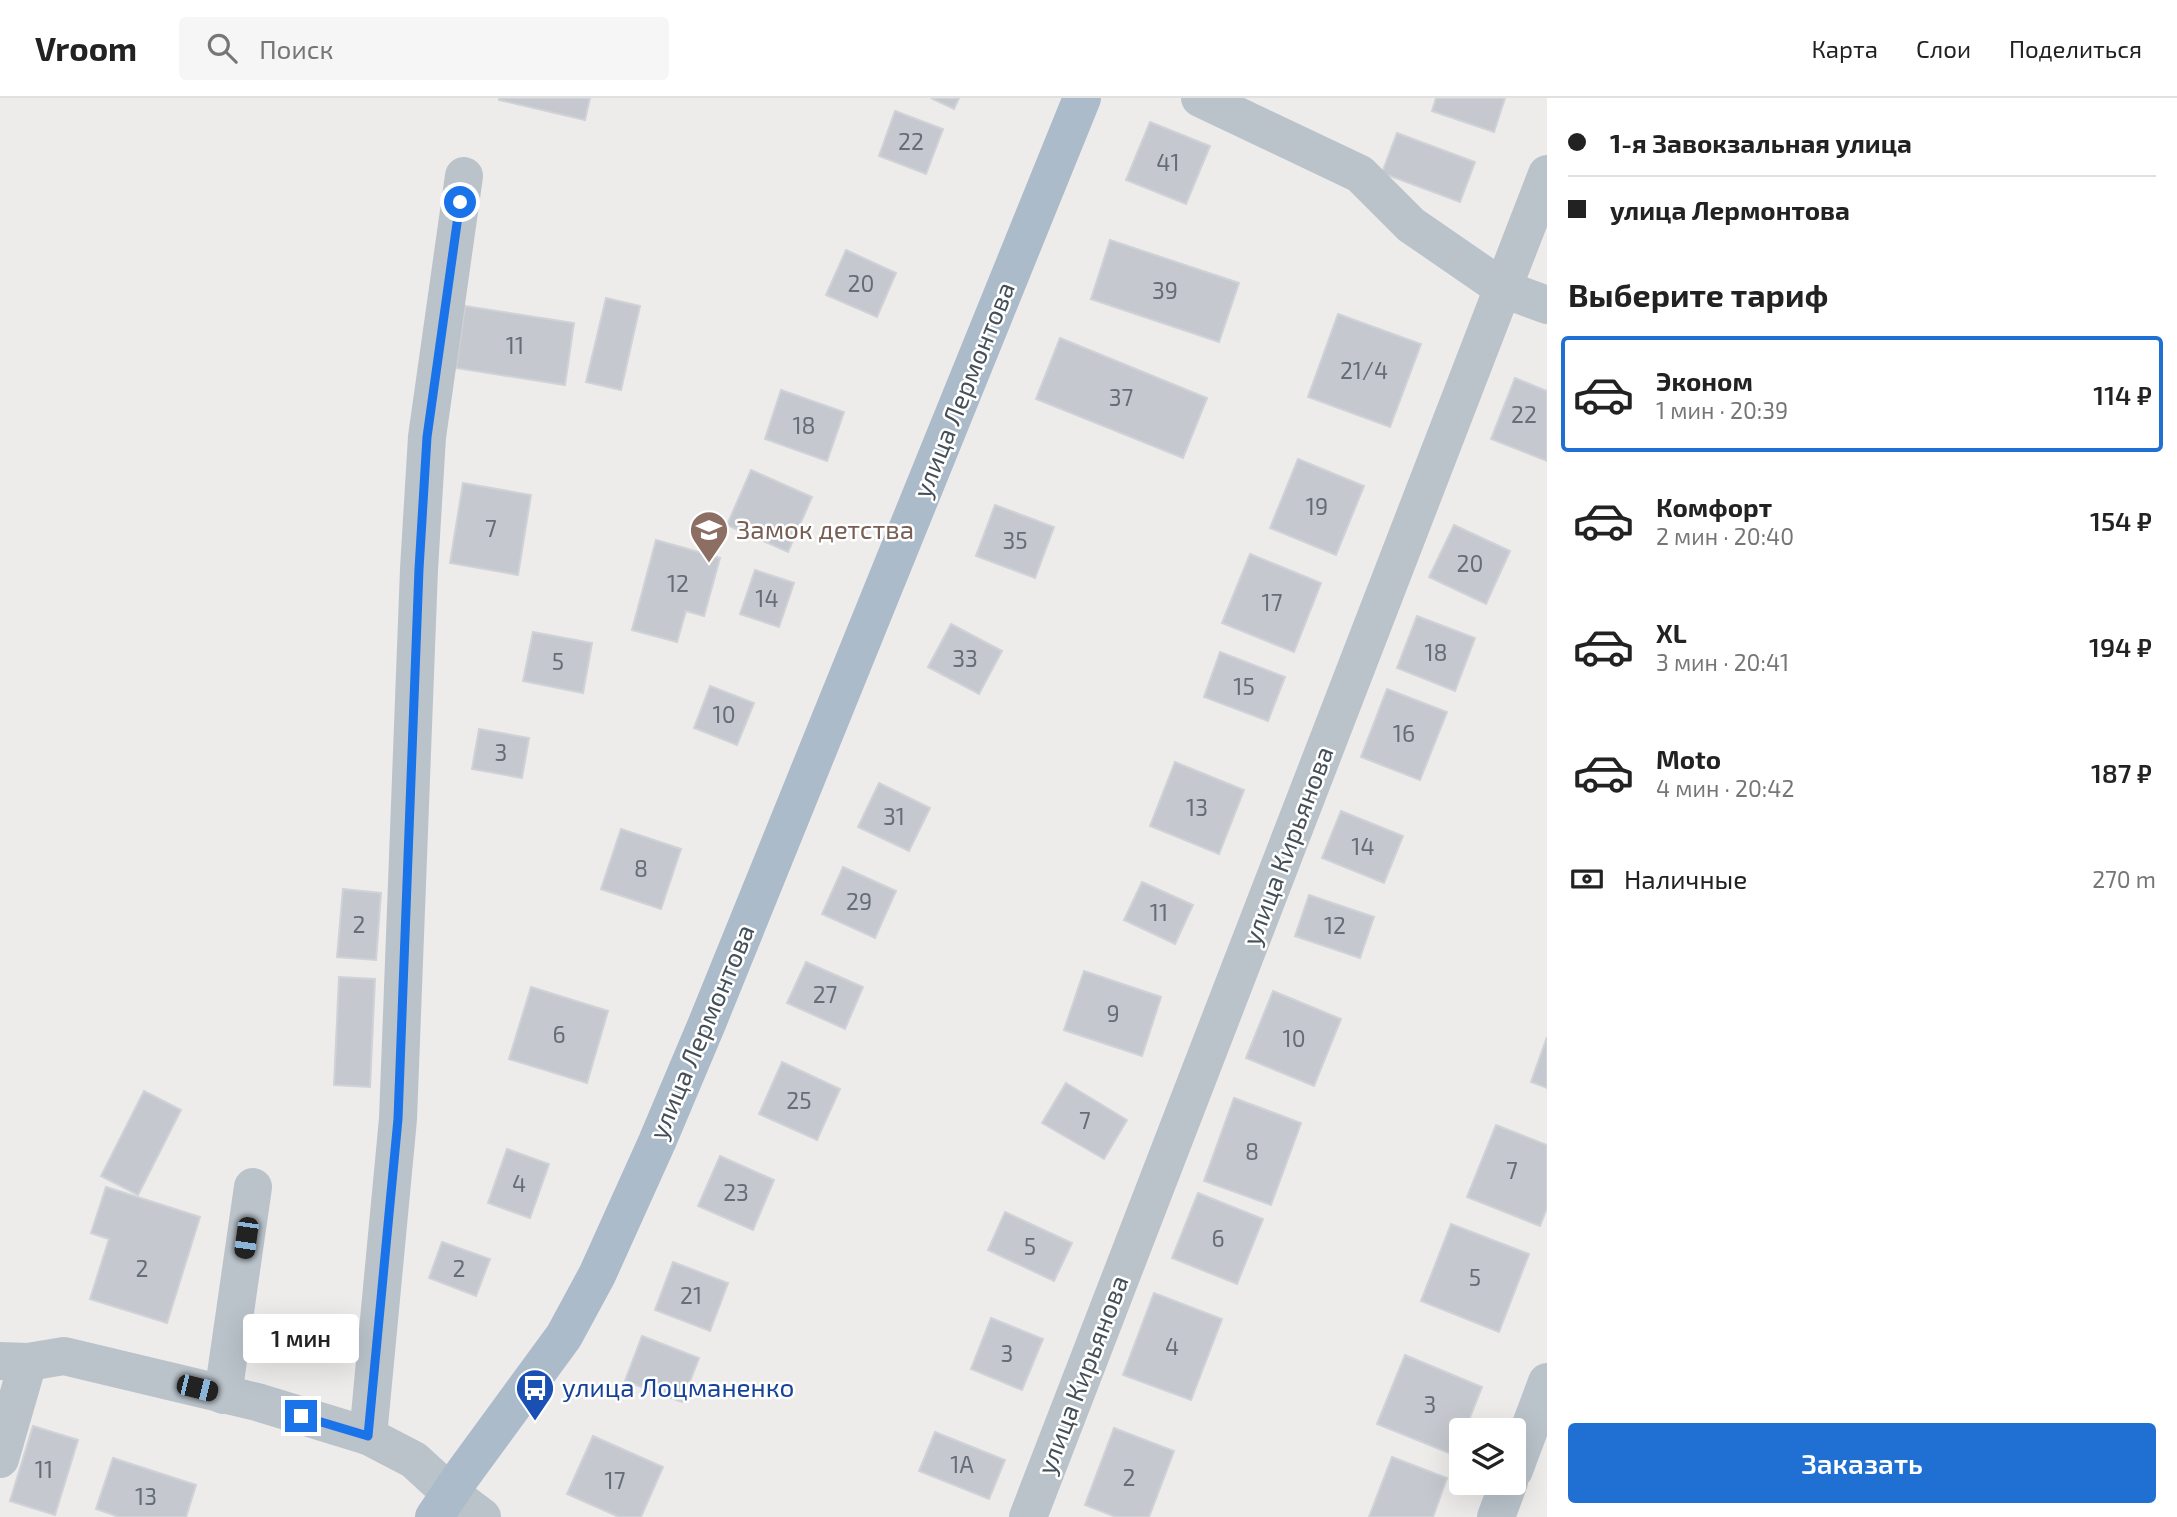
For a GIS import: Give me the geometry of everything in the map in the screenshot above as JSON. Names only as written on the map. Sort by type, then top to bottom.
[{"type":"main road","name":"улица Лермонтова","points":[[442,1505],[564,1336],[602,1263],[708,1021],[1082,98]]},
{"type":"street","points":[[1200,98],[1360,174],[1411,225],[1504,289],[1547,305]]},
{"type":"street","name":"улица Кирьянова","points":[[1028,1517],[1547,174]]},
{"type":"street","points":[[368,1436],[398,1119],[419,569],[427,437],[464,176]]},
{"type":"street","points":[[223,1395],[253,1187]]},
{"type":"street","points":[[0,1459],[14,1362],[64,1356],[257,1402],[368,1436],[414,1460],[442,1505],[482,1517]]},
{"type":"street","points":[[1526,1439],[1547,1382]]},
{"type":"street","points":[[1496,1517],[1504,1495]]},
{"type":"building","points":[[499,98],[590,98],[585,120]]},
{"type":"building","points":[[931,98],[959,98],[954,109]]},
{"type":"building","points":[[1436,98],[1505,98],[1494,132],[1432,111]]},
{"type":"building","points":[[895,111],[943,129],[926,174],[879,156]]},
{"type":"building","points":[[1150,122],[1210,146],[1186,204],[1126,180]]},
{"type":"building","points":[[1397,133],[1475,162],[1460,202],[1382,173]]},
{"type":"building","points":[[1110,240],[1239,283],[1219,342],[1091,299]]},
{"type":"building","points":[[846,250],[896,273],[877,317],[826,295]]},
{"type":"building","points":[[606,298],[640,306],[621,390],[586,382]]},
{"type":"building","points":[[465,306],[574,323],[565,385],[456,368]]},
{"type":"building","points":[[1338,314],[1421,344],[1390,427],[1308,397]]},
{"type":"building","points":[[1060,338],[1207,398],[1183,458],[1036,399]]},
{"type":"building","points":[[1515,378],[1547,391],[1547,461],[1491,439]]},
{"type":"building","points":[[781,390],[844,412],[827,461],[765,439]]},
{"type":"building","points":[[1298,459],[1364,486],[1336,555],[1270,528]]},
{"type":"building","points":[[751,470],[812,497],[788,552],[727,525]]},
{"type":"building","points":[[463,483],[531,495],[518,575],[450,563]]},
{"type":"building","points":[[995,505],[1054,527],[1035,578],[976,556]]},
{"type":"building","points":[[1454,525],[1510,551],[1486,604],[1429,577]]},
{"type":"building","points":[[656,540],[720,558],[704,616],[686,611],[677,642],[632,630]]},
{"type":"building","points":[[1250,554],[1321,583],[1294,652],[1222,623]]},
{"type":"building","points":[[755,570],[794,583],[779,627],[740,614]]},
{"type":"building","points":[[1417,616],[1475,638],[1455,691],[1397,668]]},
{"type":"building","points":[[951,624],[1002,651],[979,694],[928,667]]},
{"type":"building","points":[[533,632],[592,643],[583,693],[523,681]]},
{"type":"building","points":[[1220,652],[1285,677],[1268,721],[1204,697]]},
{"type":"building","points":[[710,686],[754,703],[737,745],[694,728]]},
{"type":"building","points":[[1387,689],[1447,712],[1420,780],[1361,757]]},
{"type":"building","points":[[479,729],[529,738],[522,778],[472,769]]},
{"type":"building","points":[[1175,762],[1244,790],[1219,854],[1150,826]]},
{"type":"building","points":[[879,783],[930,808],[909,851],[858,827]]},
{"type":"building","points":[[1341,811],[1403,836],[1384,883],[1322,858]]},
{"type":"building","points":[[621,829],[681,849],[661,909],[601,889]]},
{"type":"building","points":[[843,867],[896,891],[875,938],[822,914]]},
{"type":"building","points":[[1142,882],[1193,905],[1175,944],[1124,920]]},
{"type":"building","points":[[343,889],[381,893],[376,960],[337,957]]},
{"type":"building","points":[[1309,895],[1374,917],[1360,958],[1295,936]]},
{"type":"building","points":[[806,962],[863,987],[845,1029],[787,1003]]},
{"type":"building","points":[[1084,971],[1161,997],[1142,1056],[1064,1030]]},
{"type":"building","points":[[339,977],[375,979],[370,1087],[334,1085]]},
{"type":"building","points":[[531,987],[608,1011],[587,1083],[509,1059]]},
{"type":"building","points":[[1273,991],[1341,1019],[1314,1086],[1246,1058]]},
{"type":"building","points":[[1547,1037],[1547,1088],[1531,1082]]},
{"type":"building","points":[[782,1062],[840,1089],[817,1140],[759,1114]]},
{"type":"building","points":[[1066,1083],[1127,1120],[1104,1159],[1042,1123]]},
{"type":"building","points":[[144,1091],[181,1110],[138,1195],[101,1176]]},
{"type":"building","points":[[1234,1098],[1301,1123],[1271,1205],[1204,1181]]},
{"type":"building","points":[[1496,1125],[1547,1145],[1547,1208],[1540,1226],[1467,1197]]},
{"type":"building","points":[[507,1149],[549,1164],[530,1218],[488,1203]]},
{"type":"building","points":[[720,1156],[774,1180],[753,1230],[698,1206]]},
{"type":"building","points":[[106,1187],[200,1217],[167,1323],[90,1299],[109,1239],[91,1233]]},
{"type":"building","points":[[1198,1193],[1263,1219],[1237,1284],[1172,1258]]},
{"type":"building","points":[[1005,1212],[1072,1243],[1054,1281],[988,1250]]},
{"type":"building","points":[[1451,1224],[1529,1254],[1499,1332],[1421,1301]]},
{"type":"building","points":[[442,1242],[490,1259],[476,1296],[429,1278]]},
{"type":"building","points":[[673,1262],[728,1283],[710,1331],[655,1310]]},
{"type":"building","points":[[1154,1293],[1222,1319],[1191,1400],[1123,1375]]},
{"type":"building","points":[[991,1318],[1043,1339],[1022,1390],[971,1369]]},
{"type":"building","points":[[642,1336],[699,1358],[682,1402],[625,1381]]},
{"type":"building","points":[[1405,1355],[1482,1387],[1470,1418],[1449,1418],[1449,1453],[1377,1424]]},
{"type":"building","points":[[33,1426],[78,1440],[55,1515],[10,1501]]},
{"type":"building","points":[[1114,1428],[1174,1451],[1149,1517],[1116,1517],[1085,1505]]},
{"type":"building","points":[[935,1432],[1005,1460],[989,1499],[919,1471]]},
{"type":"building","points":[[593,1436],[663,1467],[641,1517],[619,1517],[567,1494]]},
{"type":"building","points":[[1392,1457],[1447,1478],[1433,1517],[1369,1517]]},
{"type":"building","points":[[113,1458],[196,1485],[186,1517],[119,1517],[96,1509]]},
{"type":"place","name":"Замок детства","points":[[709,564]]},
{"type":"place","name":"улица Лоцманенко","points":[[535,1422]]},
{"type":"route","points":[[301,1416],[368,1436],[398,1119],[419,569],[427,437],[460,202]]}]
